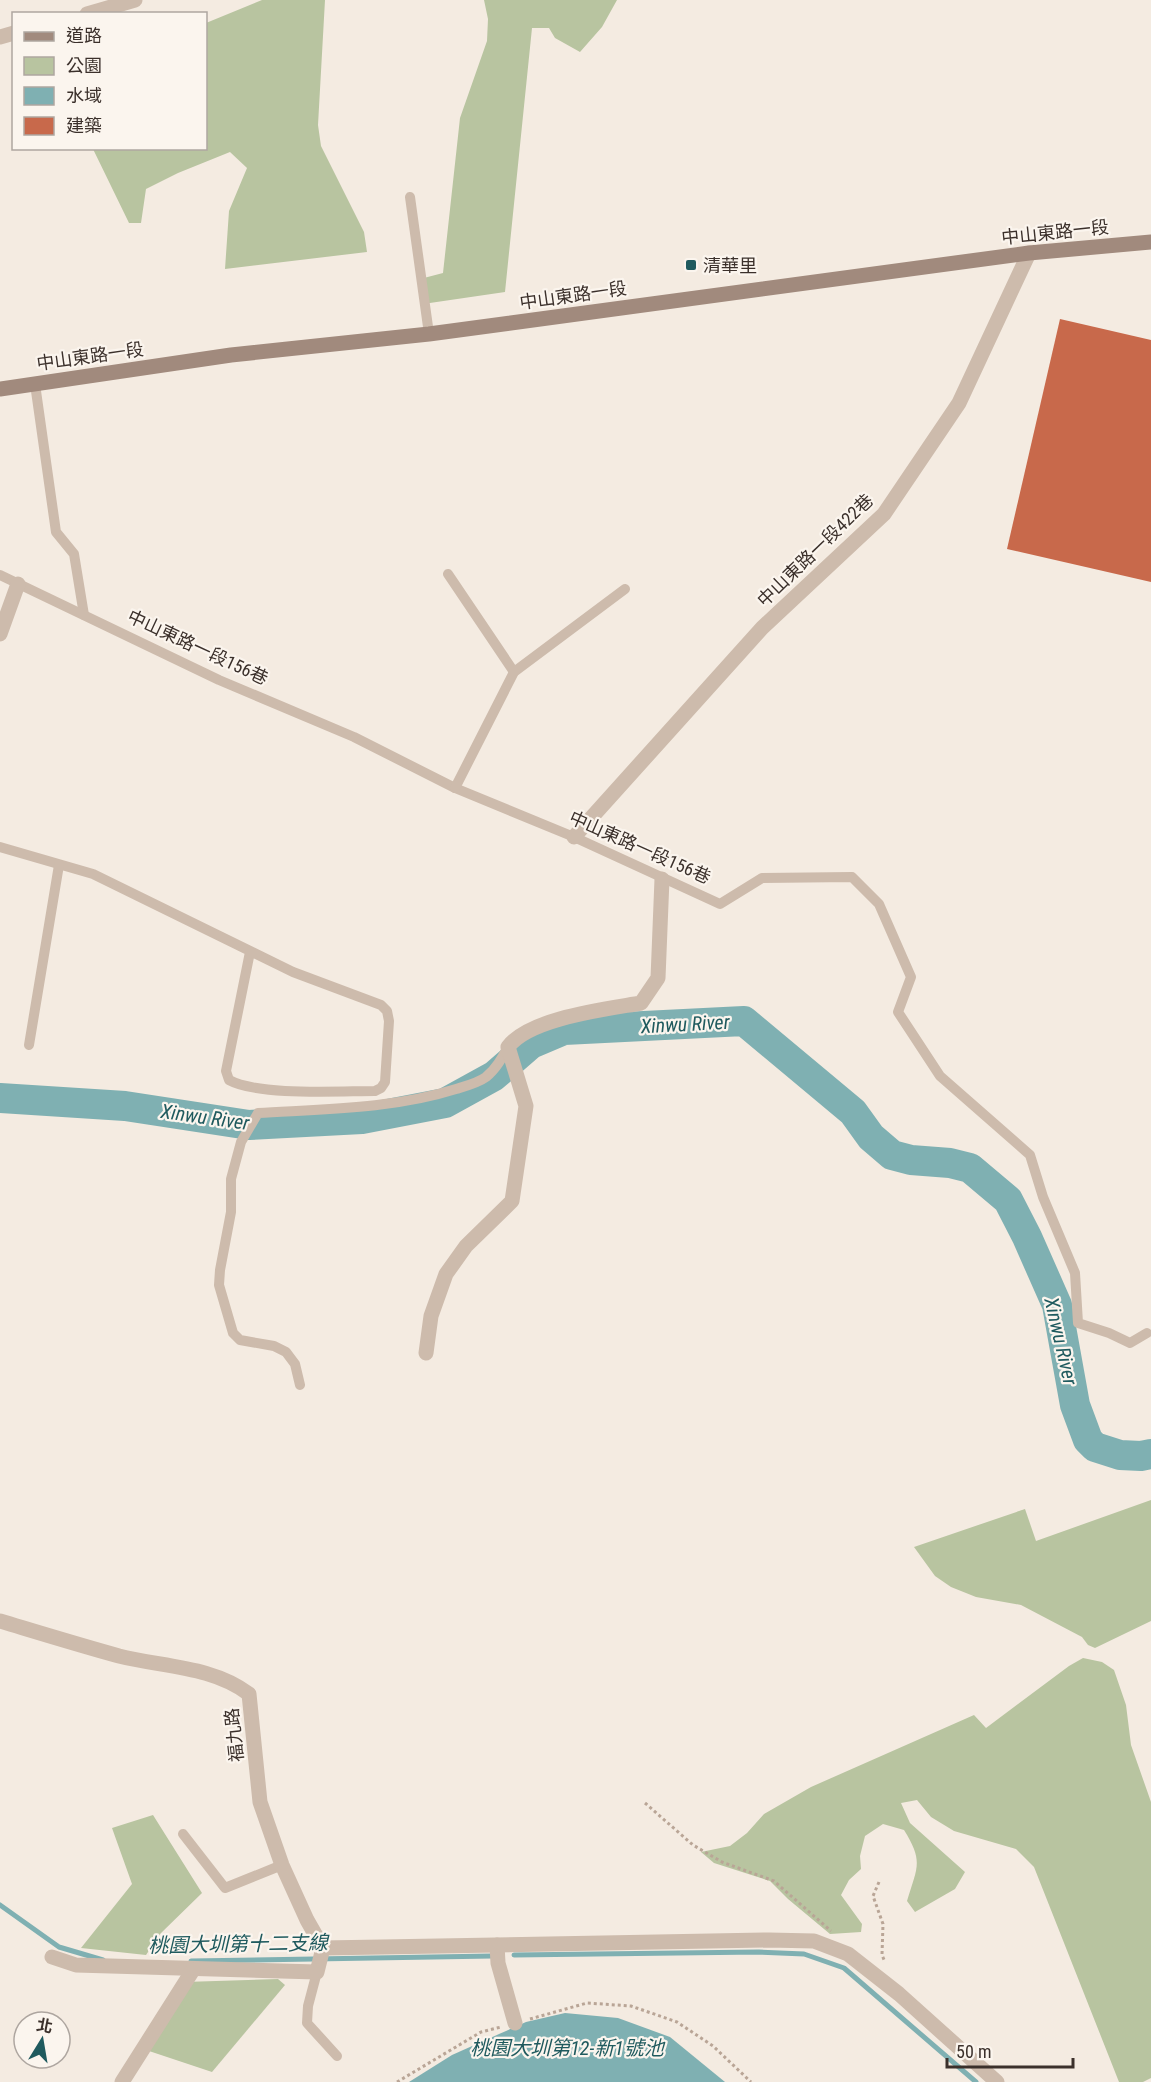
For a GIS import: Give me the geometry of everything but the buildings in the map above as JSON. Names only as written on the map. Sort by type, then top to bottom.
[{"type":"main road","name":"中山東路一段","points":[[0,389],[231,355],[429,334],[1029,253],[1151,242]]},
{"type":"street","points":[[94,12],[135,0]]},
{"type":"street","name":"中山東路一段422巷","points":[[573,837],[762,628],[884,514],[959,403],[1029,253]]},
{"type":"street","points":[[0,634],[18,584]]},
{"type":"street","points":[[426,1353],[431,1316],[446,1274],[466,1246],[512,1202],[526,1106],[510,1053],[515,1038],[565,1017],[641,1003],[658,978],[662,879]]},
{"type":"street","name":"福九路","points":[[0,1621],[121,1656],[214,1675],[235,1683],[249,1694],[260,1802],[282,1866],[322,1948]]},
{"type":"street","points":[[52,1958],[76,1965],[317,1972],[322,1948],[813,1941],[848,1954],[899,1994],[997,2082]]},
{"type":"street","points":[[496,1945],[498,1964],[515,2023]]},
{"type":"street","points":[[122,2082],[193,1970]]},
{"type":"lane","points":[[410,197],[429,334]]},
{"type":"lane","points":[[35,384],[56,532],[74,554],[84,615]]},
{"type":"lane","points":[[448,573],[514,672]]},
{"type":"lane","name":"中山東路一段156巷","points":[[0,575],[219,680],[354,737],[455,788],[573,837],[720,904],[762,878],[852,877],[879,904],[911,977],[898,1012],[940,1076],[1030,1155],[1043,1197],[1076,1273],[1078,1323],[1130,1343],[1146,1333]]},
{"type":"lane","points":[[455,788],[514,672],[625,589]]},
{"type":"lane","points":[[0,847],[93,874],[293,972],[381,1005],[387,1011],[389,1021],[384,1082],[381,1088],[375,1091],[267,1090],[236,1084],[229,1080],[226,1071],[250,952]]},
{"type":"lane","points":[[29,1045],[59,865]]},
{"type":"lane","points":[[300,1385],[295,1364],[286,1352],[274,1346],[240,1341],[233,1333],[219,1285],[231,1212],[231,1179],[241,1142],[258,1113],[369,1106],[437,1095],[485,1078],[510,1053]]},
{"type":"lane","points":[[183,1834],[225,1888],[282,1866]]},
{"type":"lane","points":[[317,1972],[308,2006],[307,2023],[337,2056]]},
{"type":"path","points":[[645,1803],[693,1845],[722,1862],[774,1881],[829,1928],[848,1954]]},
{"type":"path","points":[[879,1882],[873,1896],[883,1924],[882,1955],[886,1965]]},
{"type":"path","points":[[397,2082],[481,2032],[587,2003],[631,2006],[677,2022],[713,2046],[751,2082]]},
{"type":"green space","points":[[262,0],[325,0],[318,125],[321,146],[364,232],[367,252],[225,269],[229,211],[247,168],[230,152],[146,189],[141,223],[129,223],[93,150],[207,150],[207,23]]},
{"type":"green space","points":[[484,0],[617,0],[602,27],[580,52],[555,38],[549,28],[532,28],[505,292],[423,304],[420,279],[443,273],[460,118],[487,41],[488,19]]},
{"type":"green space","points":[[1151,1500],[1151,1621],[1095,1648],[1088,1645],[1082,1637],[1021,1605],[976,1597],[951,1587],[935,1576],[914,1547],[1025,1509],[1036,1541]]},
{"type":"green space","points":[[1083,1658],[1102,1662],[1114,1670],[1126,1705],[1131,1745],[1151,1802],[1151,2078],[1143,2082],[1119,2082],[1034,1867],[1016,1849],[954,1831],[931,1817],[917,1800],[901,1803],[910,1823],[965,1872],[955,1889],[915,1912],[907,1901],[917,1865],[914,1850],[904,1830],[883,1824],[865,1836],[860,1856],[861,1869],[849,1880],[841,1895],[862,1924],[861,1932],[830,1934],[770,1881],[714,1863],[701,1852],[730,1846],[747,1833],[764,1814],[811,1787],[974,1715],[986,1728]]},
{"type":"green space","points":[[153,1815],[202,1893],[160,1934],[146,1955],[81,1948],[132,1884],[112,1828]]},
{"type":"green space","points":[[278,1979],[285,1985],[212,2072],[140,2048],[184,1982]]},
{"type":"water","name":"桃園大圳第12-新1號池","points":[[565,2013],[618,2018],[670,2037],[725,2082],[409,2082],[452,2055],[526,2022]]},
{"type":"waterway","name":"Xinwu River","points":[[0,1098],[125,1106],[249,1125],[362,1119],[445,1103],[494,1076],[531,1044],[564,1030],[744,1021],[853,1112],[871,1137],[892,1155],[911,1160],[950,1163],[970,1168],[1008,1200],[1057,1305],[1075,1405],[1088,1440],[1095,1447],[1120,1455],[1151,1454]]},
{"type":"waterway","name":"桃園大圳第十二支線","points":[[0,1905],[59,1947],[103,1960]]},
{"type":"waterway","name":"桃園大圳第十二支線","points":[[514,1955],[759,1952],[804,1954],[844,1968],[976,2082]]},
{"type":"waterway","name":"桃園大圳第十二支線","points":[[191,1961],[492,1956]]},
{"type":"place","name":"清華里","points":[[691,265]]}]
